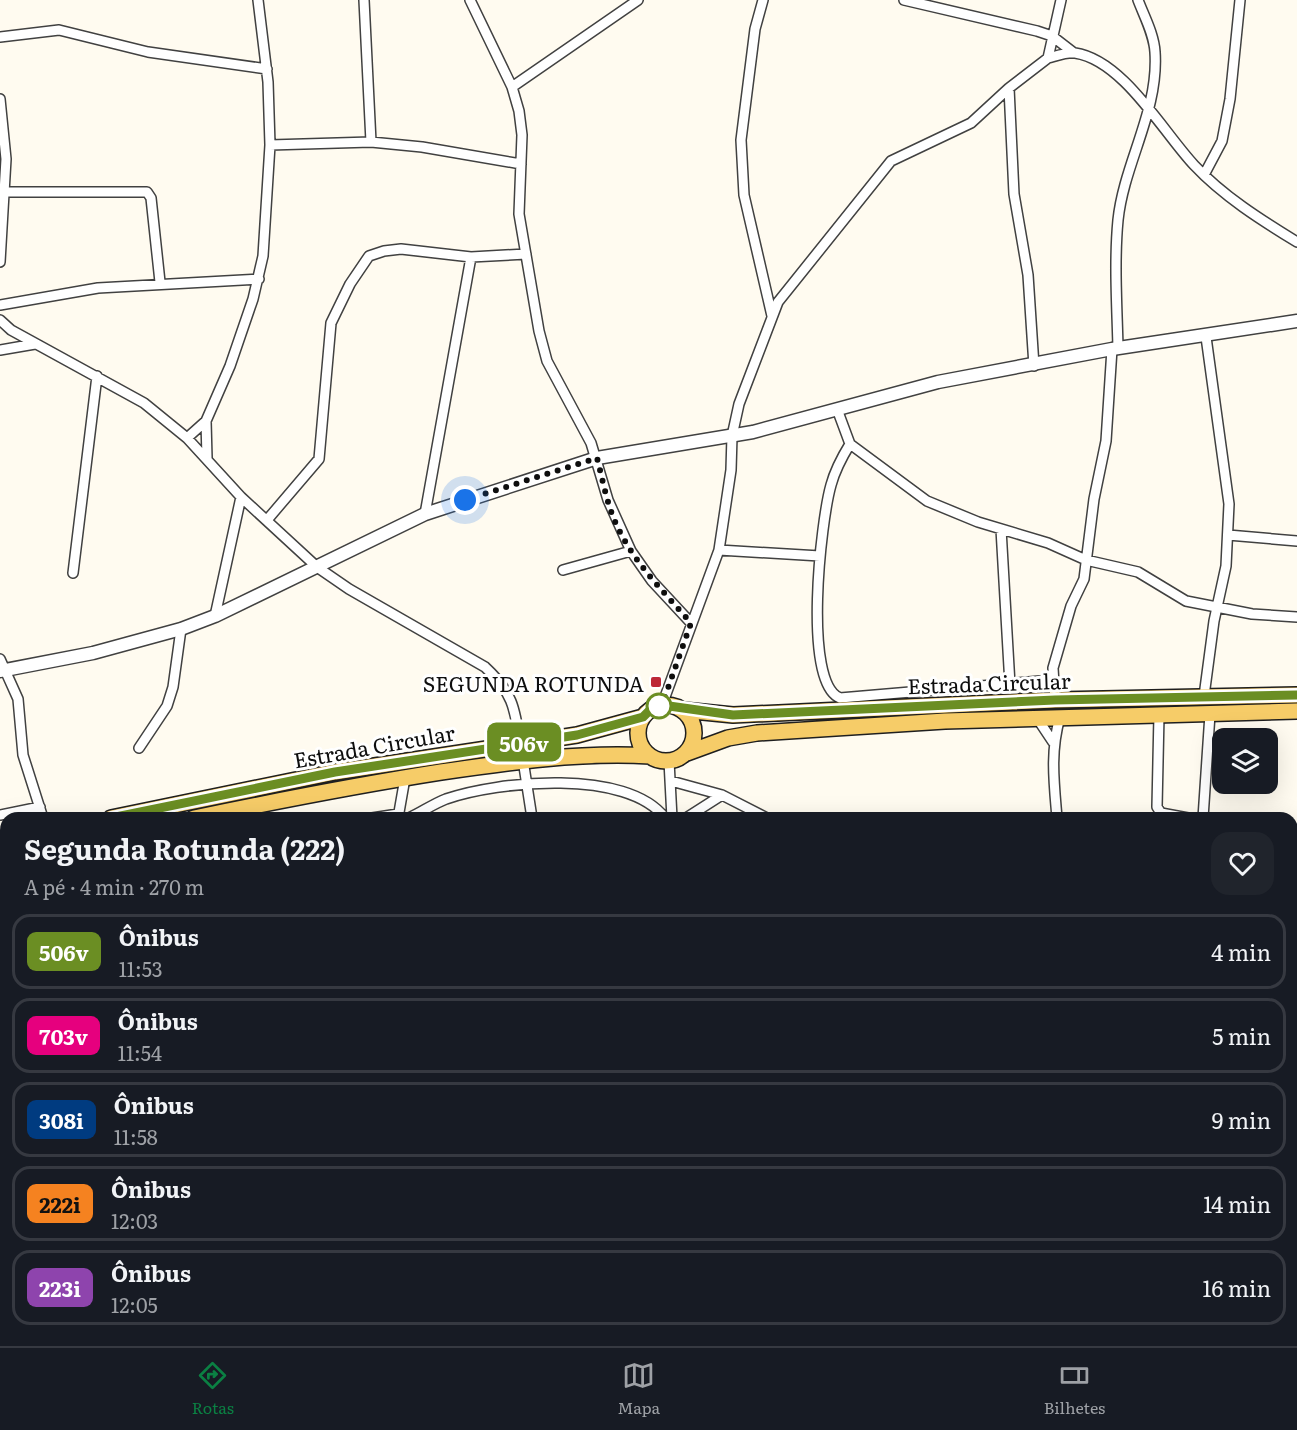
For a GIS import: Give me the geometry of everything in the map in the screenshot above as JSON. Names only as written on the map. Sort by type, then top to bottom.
[{"type":"main road","name":"Estrada Circular","points":[[683,710],[733,715],[1055,700],[1295,694]]},
{"type":"main road","points":[[662,705],[673,705],[683,710],[694,726],[695,736],[687,753],[669,761],[650,756],[642,748],[638,738],[643,717],[651,709],[662,705]]},
{"type":"main road","name":"Estrada Circular","points":[[687,753],[728,738],[757,733],[1060,717],[1297,711]]},
{"type":"main road","name":"Estrada Circular","points":[[140,812],[335,772],[577,735],[643,717]]},
{"type":"main road","name":"Estrada Circular","points":[[222,812],[405,778],[523,760],[617,754],[650,756]]},
{"type":"street","points":[[188,438],[206,421],[230,366],[259,279],[266,228],[270,145],[267,69],[258,0]]},
{"type":"street","points":[[364,0],[371,142]]},
{"type":"street","points":[[470,0],[512,87],[522,135],[519,214],[547,361],[591,442],[608,500],[631,551],[652,581],[691,623]]},
{"type":"street","points":[[512,87],[638,0]]},
{"type":"street","points":[[763,0],[755,29],[741,140],[744,195],[772,316]]},
{"type":"street","points":[[904,0],[1052,36],[1074,52],[1099,63],[1116,76],[1149,109],[1204,175],[1259,218],[1297,242]]},
{"type":"street","points":[[1048,58],[1061,0]]},
{"type":"street","points":[[1055,700],[1052,680],[1071,606],[1083,579],[1107,431],[1115,349],[1118,220],[1123,192],[1149,109],[1155,50],[1137,0]]},
{"type":"street","points":[[1204,175],[1222,141],[1230,99],[1240,0]]},
{"type":"street","points":[[0,37],[59,30],[148,52],[267,69]]},
{"type":"street","points":[[662,705],[719,550],[731,470],[732,436],[739,404],[778,302],[891,161],[971,123],[1009,88],[1048,58],[1074,52]]},
{"type":"street","points":[[1009,88],[1014,194],[1028,275],[1034,366]]},
{"type":"street","points":[[0,99],[6,159],[0,262]]},
{"type":"street","points":[[270,145],[371,142],[422,147],[521,164]]},
{"type":"street","points":[[5,192],[147,192],[151,198],[160,282]]},
{"type":"street","points":[[267,520],[319,459],[331,323],[362,264],[375,253],[393,250],[419,250],[471,257],[526,254]]},
{"type":"street","points":[[425,514],[471,257]]},
{"type":"street","points":[[0,305],[98,288],[160,282],[259,279]]},
{"type":"street","points":[[237,281],[254,298]]},
{"type":"street","points":[[0,320],[11,330],[35,344],[144,403],[188,438],[241,497],[317,567],[349,589],[485,667],[503,684],[514,705],[520,743]]},
{"type":"street","points":[[42,812],[23,755],[18,699],[2,666],[93,653],[181,629],[215,616],[425,514],[597,458],[732,436],[939,382],[1115,349],[1206,337],[1297,321]]},
{"type":"street","points":[[1204,696],[1216,609],[1226,566],[1228,535],[1226,473],[1206,337]]},
{"type":"street","points":[[0,350],[35,344]]},
{"type":"street","points":[[73,573],[97,376]]},
{"type":"street","points":[[837,409],[850,444],[927,501],[1001,529],[1048,543],[1086,560],[1138,572],[1186,601],[1216,609],[1297,617]]},
{"type":"street","points":[[206,421],[207,458]]},
{"type":"street","points":[[850,444],[839,460],[831,484],[820,556],[816,630],[824,673],[830,691],[840,698],[919,689],[1010,685],[1052,680]]},
{"type":"street","points":[[215,616],[241,497]]},
{"type":"street","points":[[1001,529],[1010,685]]},
{"type":"street","points":[[1228,535],[1297,541]]},
{"type":"street","points":[[719,550],[820,556]]},
{"type":"street","points":[[563,570],[631,551]]},
{"type":"street","points":[[138,748],[170,697],[181,629]]},
{"type":"street","points":[[1203,812],[1210,714]]},
{"type":"street","points":[[1159,715],[1157,807],[1160,812]]},
{"type":"street","points":[[1056,812],[1053,742],[1060,717]]},
{"type":"street","points":[[1037,718],[1053,742]]},
{"type":"street","points":[[523,760],[531,812]]},
{"type":"street","points":[[669,761],[672,812]]},
{"type":"street","points":[[399,812],[405,778]]},
{"type":"street","points":[[671,781],[722,795],[755,812]]},
{"type":"street","points":[[421,812],[448,798],[489,789],[564,784],[613,788],[644,800],[658,812]]},
{"type":"street","points":[[695,812],[722,795]]},
{"type":"street","points":[[15,812],[40,807]]},
{"type":"bus line","name":"506v","points":[[137,812],[335,772],[577,735],[627,719],[643,717],[651,709],[662,705],[673,705],[683,710],[733,715],[1055,700],[1297,695]]},
{"type":"place","name":"SEGUNDA ROTUNDA","points":[[656,682]]},
{"type":"route","points":[[465,500],[597,458],[617,525],[631,551],[652,581],[691,623],[662,705],[659,706]]}]
